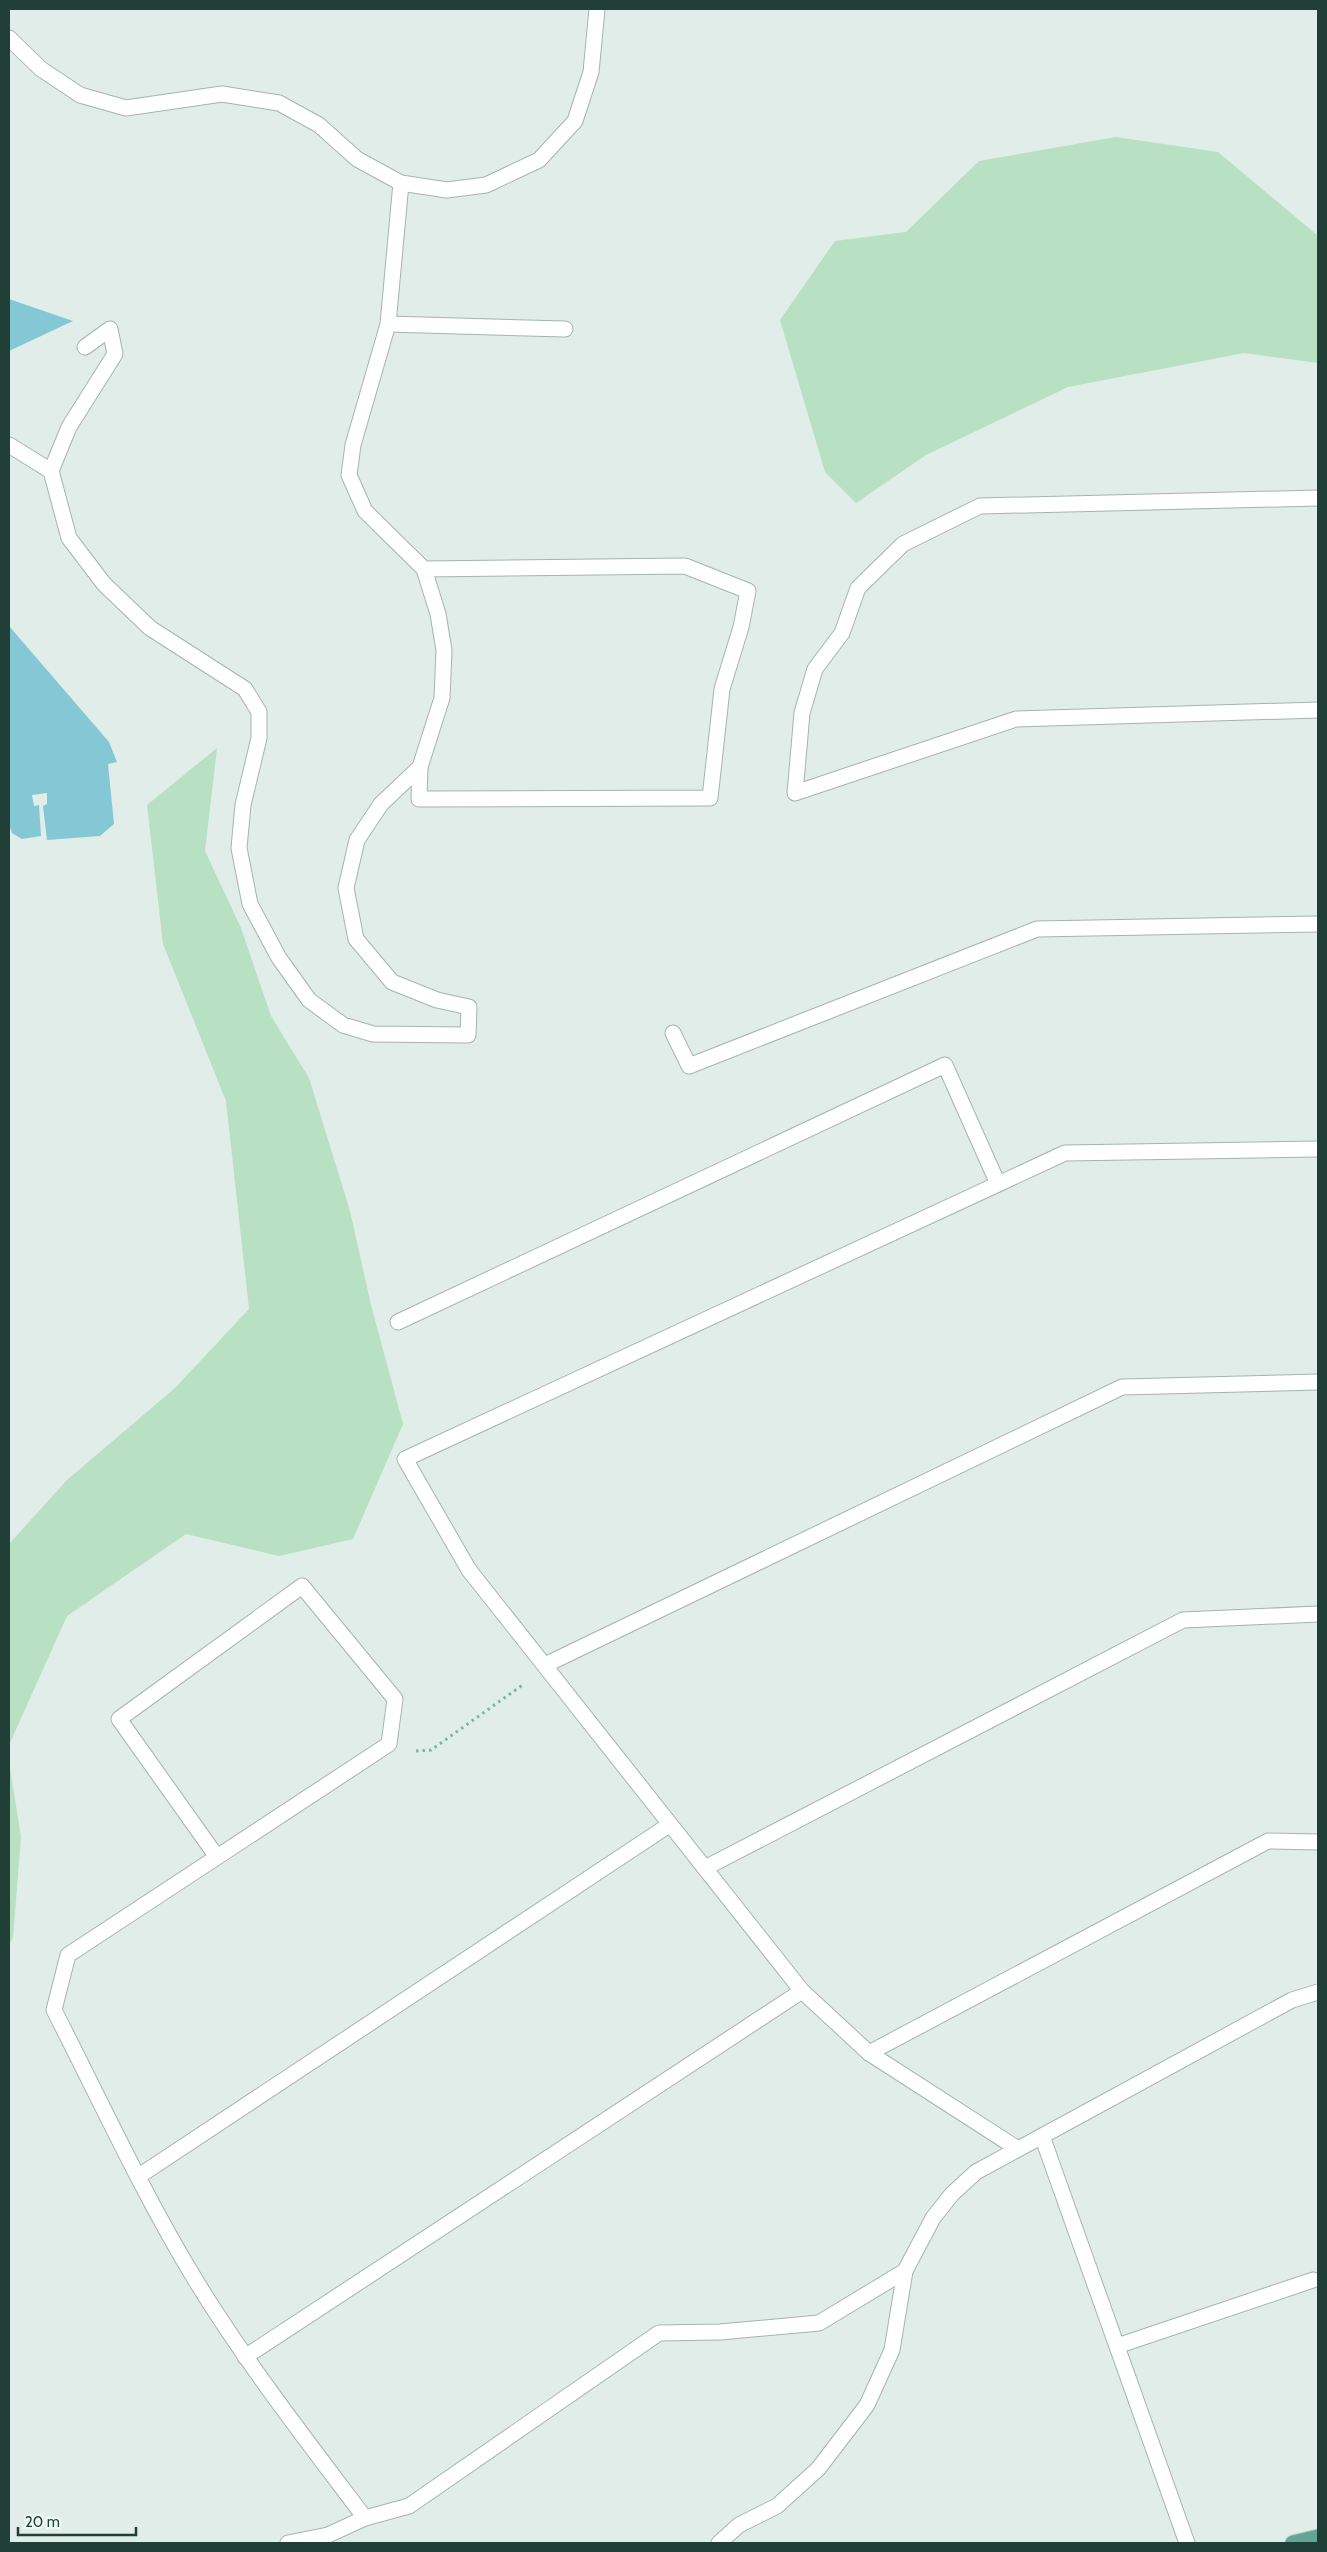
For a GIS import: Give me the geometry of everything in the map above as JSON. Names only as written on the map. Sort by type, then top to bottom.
[{"type":"main road","points":[[1293,2543],[1318,2537]]},
{"type":"street","points":[[9,38],[41,69],[80,95],[126,108],[222,94],[279,103],[319,125],[357,159],[401,183],[448,190],[486,186],[539,160],[575,121],[591,72],[596,9]]},
{"type":"street","points":[[401,183],[388,324],[353,445],[349,475],[365,511],[424,569],[438,614],[444,650],[442,698],[420,767],[419,799],[710,798],[722,689],[741,627],[748,591],[685,566],[424,569]]},
{"type":"street","points":[[388,324],[565,329]]},
{"type":"street","points":[[85,347],[110,329],[115,354],[69,428],[51,471],[69,538],[104,584],[150,628],[246,689],[259,712],[259,738],[243,806],[239,848],[250,904],[279,958],[309,1000],[343,1025],[373,1034],[468,1035],[469,1007],[437,1000],[392,982],[356,940],[346,888],[357,840],[381,804],[420,767]]},
{"type":"street","points":[[9,445],[51,471]]},
{"type":"street","points":[[1318,498],[980,506],[903,544],[858,588],[842,633],[815,669],[802,713],[795,794],[1016,719],[1318,710]]},
{"type":"street","points":[[673,1033],[689,1066],[1037,929],[1318,924]]},
{"type":"street","points":[[398,1322],[945,1065],[998,1184]]},
{"type":"street","points":[[1018,2149],[869,2053],[802,1991],[469,1570],[404,1459],[1065,1153],[1318,1149]]},
{"type":"street","points":[[545,1665],[1122,1387],[1318,1382]]},
{"type":"street","points":[[217,1857],[119,1718],[302,1586],[395,1699],[389,1744],[68,1955],[54,2010],[138,2176],[196,2280],[244,2356],[365,2518]]},
{"type":"street","points":[[706,1868],[1183,1620],[1318,1614]]},
{"type":"street","points":[[138,2176],[669,1825]]},
{"type":"street","points":[[869,2053],[1268,1841],[1318,1842]]},
{"type":"street","points":[[244,2356],[802,1991]]},
{"type":"street","points":[[719,2543],[739,2525],[777,2506],[818,2469],[867,2404],[892,2350],[905,2271],[933,2218],[952,2194],[976,2172],[1292,2000],[1318,1992]]},
{"type":"street","points":[[1042,2136],[1187,2543]]},
{"type":"street","points":[[288,2543],[328,2534],[365,2518],[409,2506],[659,2333],[720,2332],[818,2323],[905,2271]]},
{"type":"street","points":[[1117,2346],[1313,2280]]},
{"type":"path","points":[[389,1744],[412,1752],[431,1750],[523,1685],[545,1665]]},
{"type":"green space","points":[[1116,137],[1218,152],[1317,235],[1318,363],[1244,353],[1068,387],[926,455],[856,503],[825,472],[780,320],[835,241],[906,232],[979,161]]},
{"type":"green space","points":[[217,748],[205,851],[241,928],[271,1016],[309,1078],[350,1211],[371,1305],[403,1424],[353,1539],[279,1556],[186,1534],[67,1616],[9,1745],[9,1544],[67,1480],[175,1388],[249,1309],[226,1101],[163,944],[147,805]]},
{"type":"green space","points":[[9,1762],[21,1837],[13,1937],[9,1946]]},
{"type":"water","points":[[9,299],[73,321],[9,351]]},
{"type":"water","points":[[9,626],[109,742],[117,762],[108,764],[114,824],[100,836],[47,840],[43,806],[47,804],[47,793],[32,795],[34,806],[39,805],[41,836],[22,839],[12,833],[9,824]]}]
